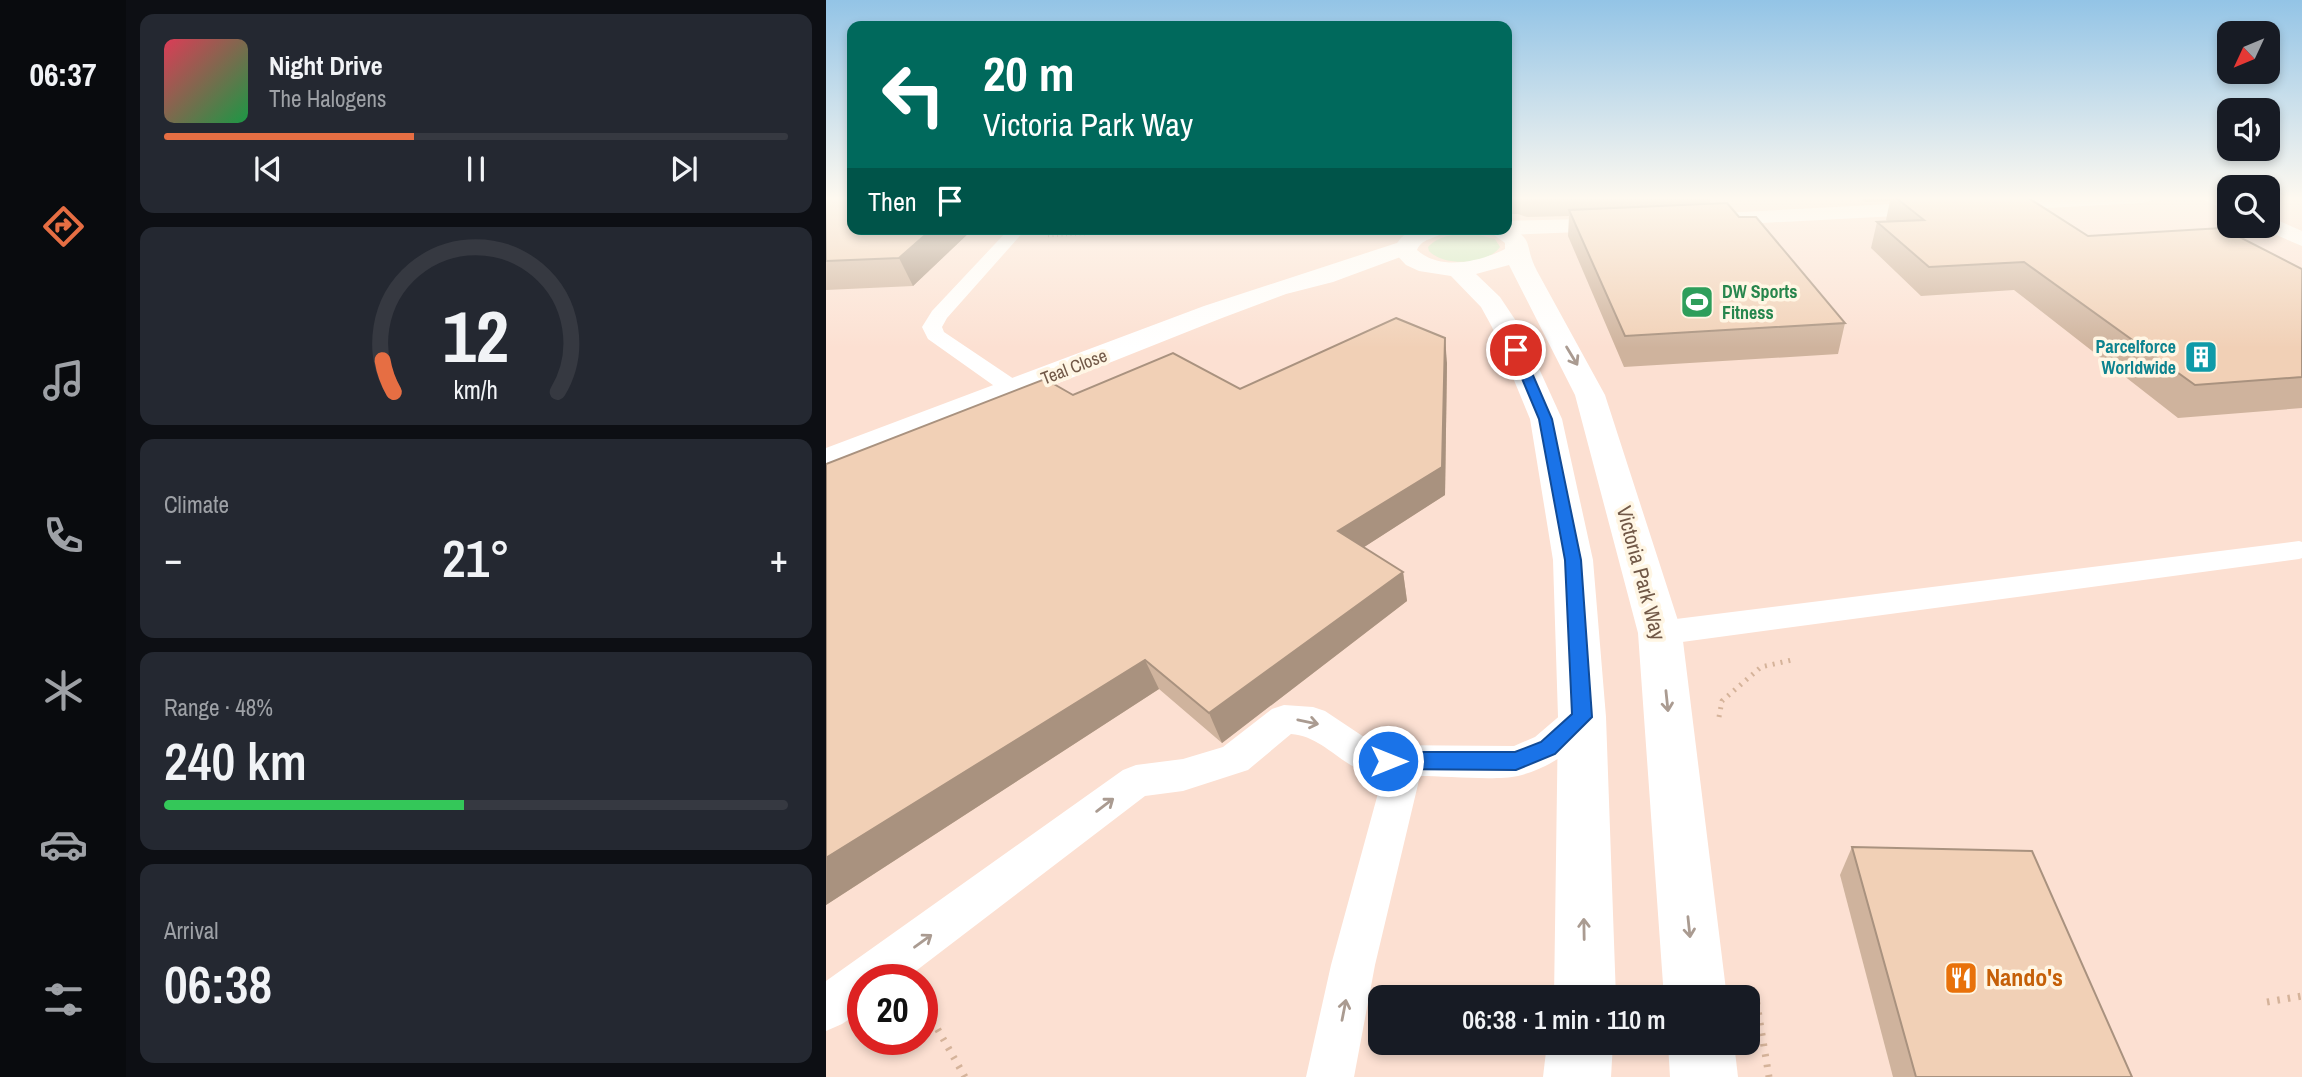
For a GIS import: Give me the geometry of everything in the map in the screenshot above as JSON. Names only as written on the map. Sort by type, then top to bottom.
[{"type":"street","name":"Teal Close","points":[[826,460],[1015,390],[1213,312],[1277,289],[1324,277],[1390,247]]},
{"type":"street","points":[[1408,247],[1405,251],[1409,258],[1447,268],[1491,303],[1506,327],[1546,419],[1573,560],[1582,717],[1585,985]]},
{"type":"street","name":"Teal Close","points":[[1324,277],[1480,268],[1501,262],[1506,247]]},
{"type":"street","name":"Victoria Park Way","points":[[1512,247],[1533,290],[1579,367],[1590,395],[1660,633],[1695,985]]},
{"type":"street","points":[[1577,1077],[1579,1055]]},
{"type":"street","points":[[1701,1055],[1704,1077]]},
{"type":"lane","points":[[1002,247],[939,315],[932,327],[935,335],[1015,390]]},
{"type":"lane","points":[[1660,633],[2299,550]]},
{"type":"lane","points":[[889,964],[1136,781],[1183,775],[1235,759],[1284,719],[1313,721],[1370,761],[1516,761],[1548,748],[1582,717]]},
{"type":"lane","points":[[1330,1077],[1353,965],[1405,761]]},
{"type":"lane","points":[[826,1008],[847,994]]},
{"type":"path","points":[[1718,724],[1722,701],[1761,667],[1796,659]]},
{"type":"path","points":[[1753,981],[1769,1077]]},
{"type":"path","points":[[2267,1002],[2302,996]]},
{"type":"path","points":[[938,1030],[965,1077]]},
{"type":"shaded area","points":[[826,247],[2302,247],[2302,1077],[826,1077]]},
{"type":"green space","points":[[1428,247],[1500,247],[1486,257],[1465,262],[1445,260],[1429,251]]},
{"type":"building","points":[[826,247],[911,247],[899,258],[826,261]]},
{"type":"building","name":"DW Sports Fitness","points":[[1586,247],[1781,247],[1845,323],[1625,336]]},
{"type":"building","name":"Parcelforce Worldwide","points":[[1906,247],[2260,247],[2302,269],[2302,377],[2195,385],[2024,262],[1929,267]]},
{"type":"building","points":[[1396,318],[1445,338],[1442,467],[1338,531],[1403,572],[1209,713],[1145,660],[826,858],[826,464],[1045,379],[1073,395],[1173,353],[1240,389]]},
{"type":"building","name":"Nando's","points":[[1852,847],[2032,851],[2132,1077],[1916,1077]]},
{"type":"place","name":"DW Sports Fitness","points":[[1697,302]]},
{"type":"place","name":"Parcelforce Worldwide","points":[[2201,357]]},
{"type":"place","name":"Nando's","points":[[1961,978]]},
{"type":"route","points":[[1388,761],[1516,761],[1548,748],[1582,717],[1573,560],[1546,419],[1516,350]]}]
